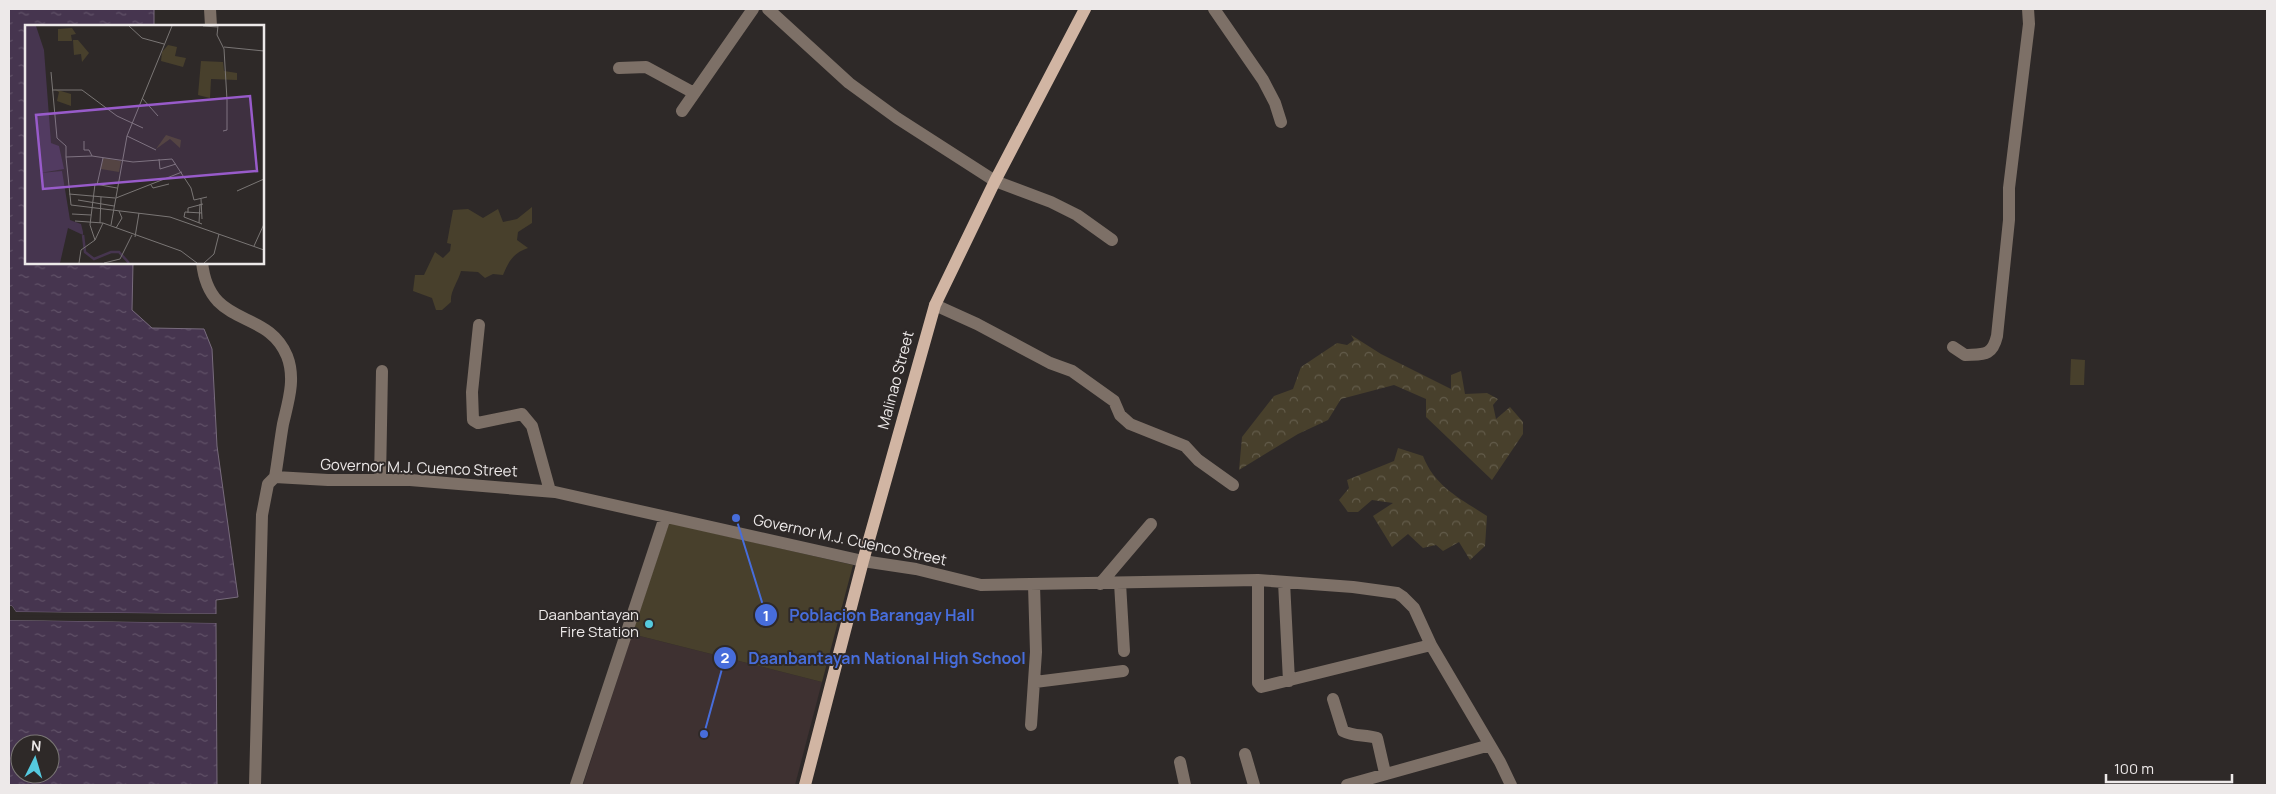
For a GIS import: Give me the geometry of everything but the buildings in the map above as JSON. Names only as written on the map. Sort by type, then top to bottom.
[{"type":"main road","name":"Malinao Street","points":[[805,785],[863,561],[935,305],[995,181],[1085,9]]},
{"type":"street","points":[[210,9],[211,25]]},
{"type":"street","points":[[682,111],[753,9]]},
{"type":"street","points":[[768,9],[849,83],[897,118],[995,181],[1051,202],[1077,216],[1112,240]]},
{"type":"street","points":[[1214,9],[1263,80],[1275,103],[1280,122]]},
{"type":"street","points":[[1953,347],[1965,356],[1986,354],[1994,348],[1997,336],[2009,220],[2009,188],[2024,80],[2029,24],[2028,9]]},
{"type":"street","points":[[619,68],[646,67],[694,93]]},
{"type":"street","points":[[202,264],[207,287],[214,300],[226,310],[272,333],[287,357],[291,384],[275,477],[268,484],[262,516],[255,785]]},
{"type":"street","points":[[935,305],[977,324],[1050,363],[1072,371],[1114,400],[1120,415],[1130,424],[1185,446],[1198,460],[1233,485]]},
{"type":"street","points":[[479,325],[472,392],[473,420],[478,423],[522,414],[528,418],[532,426],[550,491]]},
{"type":"street","points":[[380,480],[382,371]]},
{"type":"street","name":"Governor M.J. Cuenco Street","points":[[275,477],[495,485],[550,491],[863,561],[916,569],[981,585],[1100,584],[1204,579],[1258,580],[1389,592],[1403,596],[1414,608],[1431,645]]},
{"type":"street","points":[[576,785],[665,517]]},
{"type":"street","points":[[1100,584],[1151,524]]},
{"type":"street","points":[[1258,580],[1258,683],[1261,687],[1431,645],[1490,745],[1510,785]]},
{"type":"street","points":[[1284,582],[1289,681]]},
{"type":"street","points":[[1120,583],[1124,651]]},
{"type":"street","points":[[1031,725],[1036,682],[1034,585]]},
{"type":"street","points":[[1036,682],[1124,671]]},
{"type":"street","points":[[1333,699],[1343,730],[1351,735],[1366,734],[1377,738],[1385,773]]},
{"type":"street","points":[[1347,785],[1490,745]]},
{"type":"street","points":[[1246,754],[1254,785]]},
{"type":"street","points":[[1180,762],[1185,785]]},
{"type":"shaded area","points":[[632,634],[822,682],[795,785],[583,785]]},
{"type":"green space","points":[[532,207],[532,223],[518,232],[517,240],[528,248],[512,258],[503,275],[493,274],[485,278],[478,272],[461,271],[453,290],[451,302],[442,310],[436,310],[432,298],[413,291],[415,275],[424,275],[435,252],[443,258],[450,251],[451,244],[447,243],[453,210],[468,209],[483,218],[498,209],[503,222],[517,219]]},
{"type":"green space","points":[[1351,335],[1381,354],[1451,389],[1451,375],[1461,371],[1465,394],[1487,393],[1498,399],[1493,405],[1496,419],[1510,407],[1523,422],[1523,434],[1492,480],[1426,417],[1426,399],[1394,385],[1341,399],[1328,420],[1298,434],[1239,470],[1242,437],[1274,396],[1293,389],[1301,367],[1337,343],[1347,345],[1354,340]]},
{"type":"green space","points":[[2071,359],[2085,360],[2084,385],[2070,385]]},
{"type":"green space","points":[[1398,448],[1423,456],[1434,476],[1442,484],[1458,498],[1487,516],[1485,546],[1470,560],[1459,542],[1443,551],[1436,545],[1423,548],[1408,534],[1392,547],[1373,516],[1393,503],[1372,500],[1358,512],[1348,512],[1339,500],[1349,488],[1347,480],[1394,461]]},
{"type":"green space","points":[[669,523],[853,565],[822,682],[632,634]]},
{"type":"water","points":[[9,9],[154,9],[154,25],[25,25],[25,264],[133,264],[132,310],[152,328],[204,329],[212,349],[217,446],[238,597],[216,600],[216,614],[16,612],[12,606],[9,606]]},
{"type":"water","points":[[9,620],[216,623],[217,785],[9,785]]},
{"type":"pier","points":[[9,606],[12,606],[16,612],[216,614],[216,616],[16,615],[9,609]]},
{"type":"pier","points":[[9,618],[216,620],[216,623],[9,620]]},
{"type":"place","name":"Poblacion Barangay Hall","points":[[736,518]]},
{"type":"place","name":"Daanbantayan Fire Station","points":[[649,624]]},
{"type":"place","name":"Daanbantayan National High School","points":[[704,734]]}]
